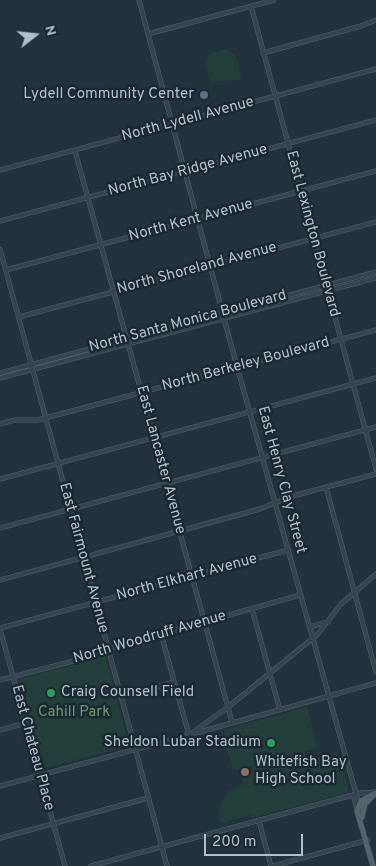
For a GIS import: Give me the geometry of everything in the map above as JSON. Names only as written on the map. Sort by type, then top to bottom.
[{"type":"main road","points":[[357,811],[359,804],[376,793]]},
{"type":"main road","points":[[362,817],[368,798]]},
{"type":"main road","name":"East Henry Clay Street","points":[[359,804],[374,866]]},
{"type":"main road","name":"East Henry Clay Street","points":[[357,811],[367,840]]},
{"type":"street","name":"East Henry Clay Street","points":[[139,0],[237,367],[359,804]]},
{"type":"street","points":[[148,34],[274,0]]},
{"type":"street","name":"East Lexington Boulevard","points":[[251,6],[376,469]]},
{"type":"street","points":[[263,52],[361,26],[376,20]]},
{"type":"street","name":"North Lydell Avenue","points":[[0,170],[376,69]]},
{"type":"street","name":"North Bay Ridge Avenue","points":[[0,221],[376,120]]},
{"type":"street","name":"East Lancaster Avenue","points":[[75,151],[232,722]]},
{"type":"street","name":"North Kent Avenue","points":[[6,270],[376,171]]},
{"type":"street","name":"North Shoreland Avenue","points":[[18,317],[376,222]]},
{"type":"street","name":"East Fairmount Avenue","points":[[0,249],[168,866]]},
{"type":"street","name":"North Santa Monica Boulevard","points":[[0,373],[128,344],[376,272]]},
{"type":"street","name":"North Santa Monica Boulevard","points":[[0,378],[126,339],[376,278]]},
{"type":"street","name":"North Berkeley Boulevard","points":[[0,424],[16,420],[31,421],[45,418],[376,330]]},
{"type":"street","points":[[0,479],[376,378]]},
{"type":"street","points":[[0,528],[376,428]]},
{"type":"street","points":[[0,580],[260,509],[289,497],[376,474]]},
{"type":"street","points":[[326,487],[376,672]]},
{"type":"street","name":"North Elkhart Avenue","points":[[0,629],[288,550]]},
{"type":"street","points":[[188,735],[228,708],[312,639],[341,604],[376,574]]},
{"type":"street","name":"North Woodruff Avenue","points":[[0,680],[81,659],[108,649],[300,595]]},
{"type":"street","points":[[252,609],[280,710]]},
{"type":"street","points":[[309,627],[328,622]]},
{"type":"street","name":"East Chateau Place","points":[[0,629],[65,866]]},
{"type":"street","points":[[161,634],[188,735]]},
{"type":"street","points":[[121,697],[174,682]]},
{"type":"street","points":[[0,786],[376,683]]},
{"type":"street","points":[[0,730],[26,723]]},
{"type":"street","points":[[91,866],[355,795],[376,793]]},
{"type":"street","name":"East Henry Clay Street","points":[[355,795],[357,811]]},
{"type":"street","points":[[355,795],[368,798]]},
{"type":"street","points":[[0,838],[148,798]]},
{"type":"street","points":[[258,821],[272,866],[367,840]]},
{"type":"green space","points":[[226,49],[235,55],[239,65],[240,80],[210,82],[205,62],[209,54]]},
{"type":"green space","name":"Cahill Park","points":[[105,654],[129,746],[42,769],[18,680],[84,662]]},
{"type":"green space","points":[[307,707],[318,748],[304,751],[306,760],[338,752],[349,792],[252,818],[250,813],[249,815],[223,823],[220,820],[219,814],[222,800],[229,791],[243,784],[241,778],[253,773],[251,766],[233,770],[224,739],[224,730]]},
{"type":"place","name":"Lydell Community Center","points":[[204,95]]},
{"type":"place","name":"Craig Counsell Field","points":[[51,693]]},
{"type":"place","name":"Sheldon Lubar Stadium","points":[[271,743]]},
{"type":"place","name":"Whitefish Bay High School","points":[[245,772]]}]
